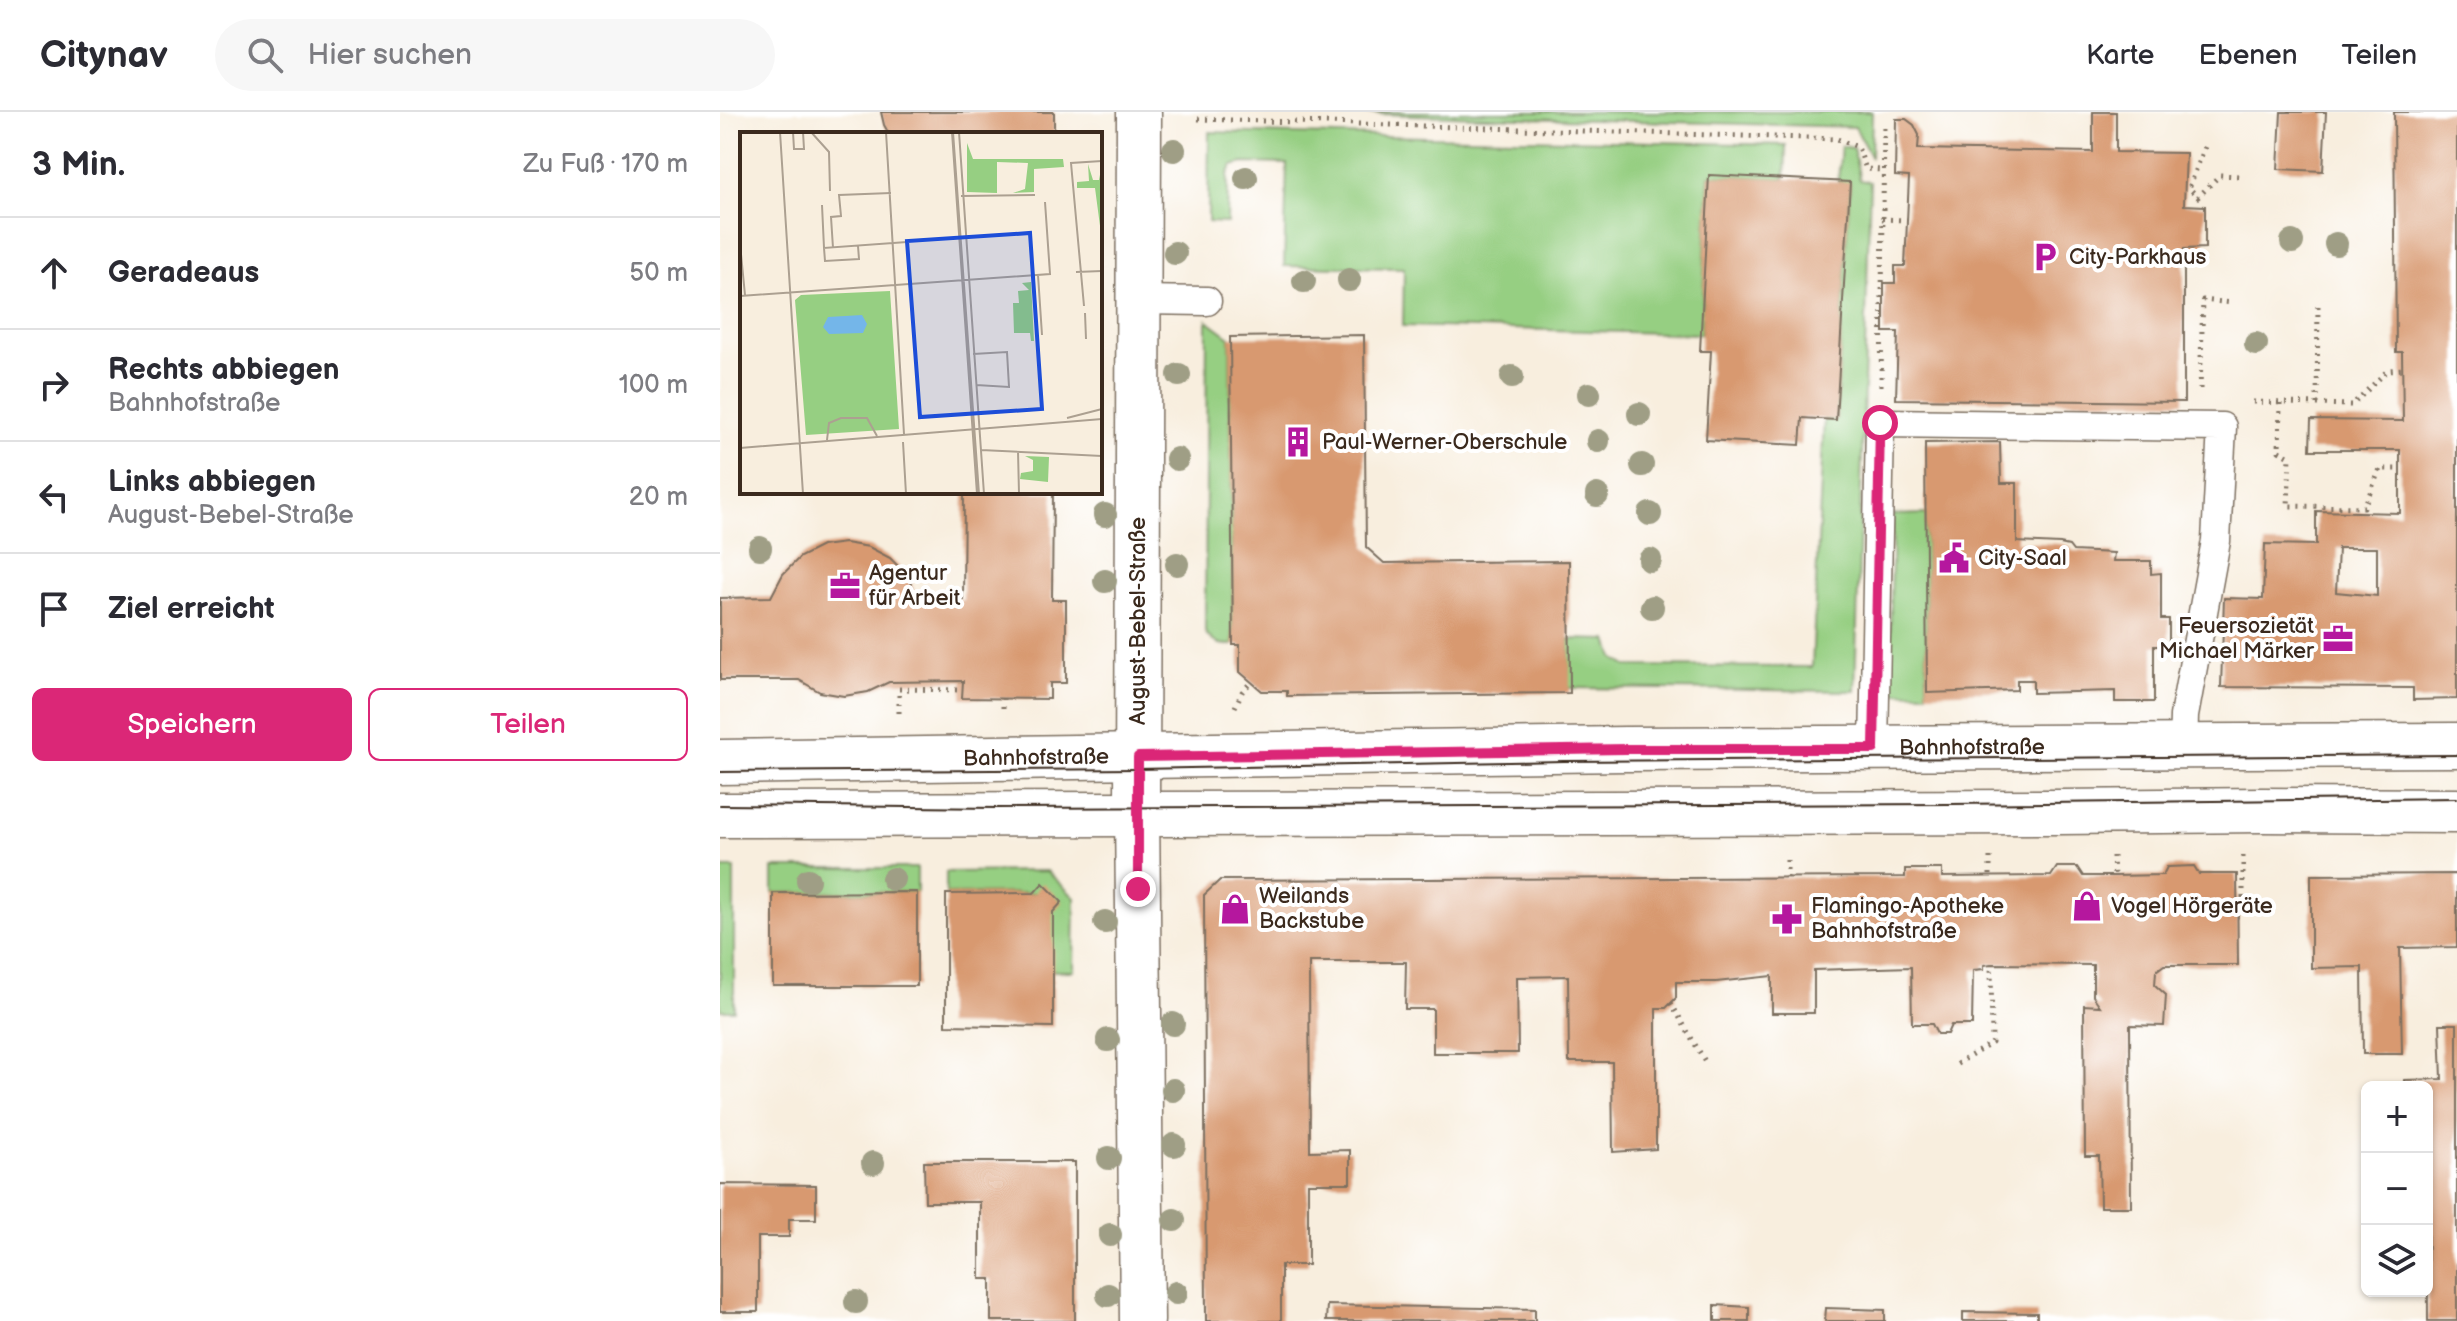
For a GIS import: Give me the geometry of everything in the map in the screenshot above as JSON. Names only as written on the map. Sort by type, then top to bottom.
[{"type":"street","name":"August-Bebel-Straße","points":[[1139,112],[1138,813],[1142,1321]]},
{"type":"street","name":"Bahnhofstraße","points":[[720,762],[1626,749],[2457,745]]},
{"type":"street","points":[[720,815],[2457,811]]},
{"type":"lane","points":[[1138,300],[1207,301]]},
{"type":"lane","points":[[1874,749],[1880,423],[2210,426],[2216,541],[2184,716],[2183,746]]},
{"type":"path","points":[[1198,119],[1837,139],[1858,147],[1866,169],[1883,170]]},
{"type":"path","points":[[1880,423],[1884,124]]},
{"type":"path","points":[[2205,147],[2189,188],[2198,197],[2220,175],[2240,176]]},
{"type":"path","points":[[1882,219],[1907,220]]},
{"type":"path","points":[[2210,426],[2203,300],[2233,303]]},
{"type":"path","points":[[2317,404],[2318,305]]},
{"type":"path","points":[[2252,402],[2352,405],[2388,370],[2403,369]]},
{"type":"path","points":[[2280,403],[2279,451],[2290,457],[2288,506],[2364,507],[2380,469],[2400,469]]},
{"type":"path","points":[[1231,717],[1242,692],[1251,682]]},
{"type":"path","points":[[899,718],[899,689],[963,690]]},
{"type":"path","points":[[2237,916],[2243,916],[2243,846]]},
{"type":"path","points":[[1787,850],[1787,878]]},
{"type":"path","points":[[1957,1064],[1992,1043],[1991,964]]},
{"type":"path","points":[[1671,1003],[1706,1063]]},
{"type":"green space","points":[[1302,112],[1872,112],[1871,158],[1855,127]]},
{"type":"green space","points":[[1209,132],[1786,145],[1785,179],[1709,175],[1701,334],[1403,326],[1404,268],[1284,266],[1287,164],[1244,163],[1232,166],[1228,175],[1227,223],[1208,222]]},
{"type":"green space","points":[[1841,146],[1853,148],[1860,180],[1870,182],[1855,691],[1569,688],[1569,639],[1608,640],[1614,658],[1627,666],[1812,667],[1824,419],[1836,420],[1850,183],[1838,182]]},
{"type":"green space","points":[[1207,320],[1230,337],[1233,645],[1217,643],[1205,632]]},
{"type":"green space","points":[[1926,514],[1927,693],[1889,692],[1893,515]]},
{"type":"green space","points":[[720,868],[734,868],[734,1010],[720,1010]]},
{"type":"green space","points":[[773,868],[917,868],[917,892],[773,893]]},
{"type":"green space","points":[[1047,871],[1075,898],[1074,971],[1053,971],[1034,893],[946,894],[946,872]]},
{"type":"building","points":[[881,112],[1054,112],[1054,132],[888,132]]},
{"type":"building","name":"City-Parkhaus","points":[[2093,112],[2116,112],[2116,152],[2186,153],[2184,205],[2205,206],[2205,248],[2184,249],[2184,402],[1896,399],[1898,332],[1884,332],[1884,283],[1895,283],[1895,266],[1905,266],[1909,177],[1895,176],[1896,119],[1906,119],[1914,125],[1919,135],[1918,149],[2093,152]]},
{"type":"building","points":[[2281,112],[2326,112],[2323,171],[2278,169]]},
{"type":"building","points":[[2394,112],[2457,112],[2457,699],[2413,700],[2413,688],[2221,687],[2224,598],[2263,599],[2265,544],[2316,545],[2316,511],[2400,513],[2400,450],[2310,450],[2311,420],[2403,421],[2402,352],[2396,352]],"holes":[[[2338,548],[2377,548],[2377,596],[2336,592]]]},
{"type":"building","points":[[1709,175],[1850,182],[1836,420],[1802,418],[1800,445],[1706,440],[1711,351],[1700,351]]},
{"type":"building","name":"Paul-Werner-Oberschule","points":[[1364,335],[1366,547],[1384,563],[1569,561],[1570,693],[1287,696],[1287,691],[1262,691],[1240,672],[1240,645],[1233,645],[1230,337]]},
{"type":"building","points":[[2000,442],[2001,483],[2017,483],[2017,542],[2060,544],[2069,546],[2073,551],[2114,553],[2113,561],[2151,561],[2151,574],[2161,573],[2161,619],[2169,619],[2169,646],[2154,646],[2154,702],[2115,702],[2115,691],[2033,693],[2033,680],[2017,680],[2017,690],[1927,693],[1925,443]]},
{"type":"building","name":"Agentur für Arbeit","points":[[964,494],[1053,494],[1052,600],[1066,600],[1066,683],[1050,683],[1050,699],[962,698],[963,681],[889,682],[868,692],[844,696],[820,692],[799,680],[720,680],[720,598],[771,597],[783,574],[800,557],[822,546],[845,543],[869,547],[890,558],[907,575],[918,599],[963,600]]},
{"type":"building","points":[[2194,866],[2199,874],[2237,874],[2238,965],[2164,965],[2156,971],[2155,985],[2166,995],[2164,1026],[2130,1025],[2131,1207],[2100,1207],[2099,1156],[2085,1156],[2084,1005],[2100,1006],[2093,996],[2093,965],[1991,964],[1984,965],[1984,969],[1973,970],[1972,1025],[1951,1025],[1947,1034],[1937,1034],[1932,1024],[1912,1024],[1911,967],[1814,970],[1814,1013],[1772,1013],[1772,976],[1716,982],[1676,982],[1676,998],[1666,1008],[1656,1008],[1656,1149],[1613,1152],[1612,1062],[1569,1062],[1568,976],[1517,977],[1518,1053],[1433,1053],[1433,1009],[1405,1009],[1406,962],[1309,962],[1310,1151],[1350,1150],[1350,1183],[1308,1183],[1308,1265],[1281,1265],[1281,1321],[1206,1321],[1204,895],[1220,880],[1905,877],[1905,869],[1942,869],[1942,877],[2051,876],[2057,867],[2077,867],[2083,876],[2114,876],[2163,875],[2167,867]]},
{"type":"building","points":[[2457,874],[2457,947],[2400,948],[2402,1054],[2363,1054],[2362,967],[2311,968],[2311,875]]},
{"type":"building","points":[[1043,883],[1062,902],[1053,912],[1053,1027],[946,1025],[946,894],[1034,893]]},
{"type":"building","points":[[917,892],[917,986],[773,986],[773,893]]},
{"type":"building","points":[[2440,1024],[2457,1024],[2457,1321],[2428,1321],[2428,1297],[2433,1297],[2433,1081],[2405,1081],[2442,1079]]},
{"type":"building","points":[[924,1162],[1075,1162],[1075,1321],[991,1321],[991,1279],[980,1279],[980,1202],[925,1202]]},
{"type":"building","points":[[720,1184],[816,1185],[816,1219],[789,1219],[789,1237],[758,1237],[758,1312],[720,1312]]},
{"type":"building","points":[[1327,1305],[1535,1309],[1535,1321],[1326,1321]]},
{"type":"building","points":[[1715,1305],[1749,1307],[1749,1321],[1715,1321]]},
{"type":"building","points":[[1826,1308],[1885,1310],[1885,1321],[1825,1321]]},
{"type":"building","points":[[1963,1312],[2037,1313],[2037,1321],[1963,1321]]},
{"type":"tram line","points":[[720,772],[1138,769],[1564,761],[2457,755]]},
{"type":"tram line","points":[[720,805],[997,808],[1951,804],[2457,798]]},
{"type":"place","name":"City-Parkhaus","points":[[2045,257]]},
{"type":"place","name":"Paul-Werner-Oberschule","points":[[1298,442]]},
{"type":"place","name":"City-Saal","points":[[1954,558]]},
{"type":"place","name":"Agentur für Arbeit","points":[[845,586]]},
{"type":"place","name":"Feuersozietät Michael Märker","points":[[2338,639]]},
{"type":"place","name":"Vogel Hörgeräte","points":[[2087,906]]},
{"type":"place","name":"Weilands Backstube","points":[[1235,909]]},
{"type":"place","name":"Flamingo-Apotheke Bahnhofstraße","points":[[1787,919]]},
{"type":"route","points":[[1138,889],[1138,757],[1626,749],[1874,749],[1880,423]]}]
